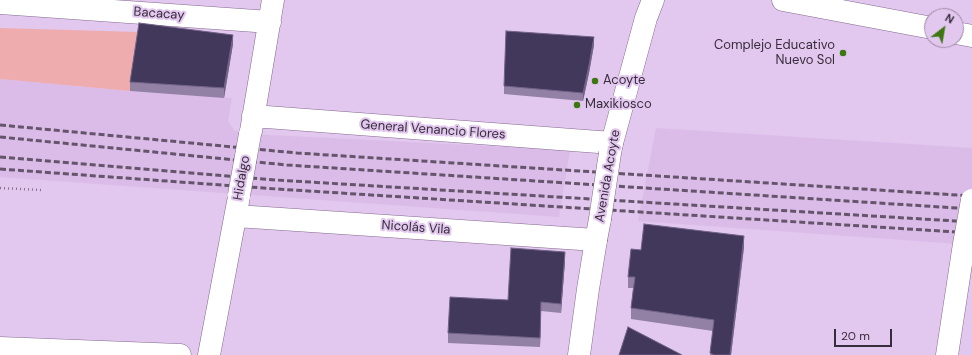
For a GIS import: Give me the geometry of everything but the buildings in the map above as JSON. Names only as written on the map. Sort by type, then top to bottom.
[{"type":"street","name":"Hidalgo","points":[[209,355],[252,125],[273,0]]},
{"type":"street","name":"Avenida Acoyte","points":[[579,355],[611,148],[646,18],[653,0]]},
{"type":"street","points":[[783,0],[924,26]]},
{"type":"street","name":"Bacacay","points":[[0,3],[270,22]]},
{"type":"street","name":"General Venancio Flores","points":[[252,125],[611,148]]},
{"type":"street","points":[[947,355],[972,200]]},
{"type":"street","name":"Nicolás Vila","points":[[237,206],[596,240]]},
{"type":"street","points":[[0,348],[180,355]]},
{"type":"path","points":[[0,188],[42,190]]},
{"type":"shaded area","points":[[0,28],[139,32],[130,91],[0,79]]},
{"type":"shaded area","points":[[0,79],[130,91],[232,98],[228,121],[234,130],[250,134],[570,150],[559,217],[0,177]]},
{"type":"shaded area","points":[[656,128],[972,148],[972,245],[638,221]]},
{"type":"railway","points":[[0,125],[297,153],[972,196]]},
{"type":"railway","points":[[0,137],[287,165],[972,209]]},
{"type":"railway","points":[[0,157],[276,180],[972,222]]},
{"type":"railway","points":[[0,169],[277,189],[972,233]]},
{"type":"place","name":"Complejo Educativo Nuevo Sol","points":[[843,53]]},
{"type":"place","name":"Acoyte","points":[[595,81]]},
{"type":"place","name":"Maxikiosco","points":[[577,105]]}]
